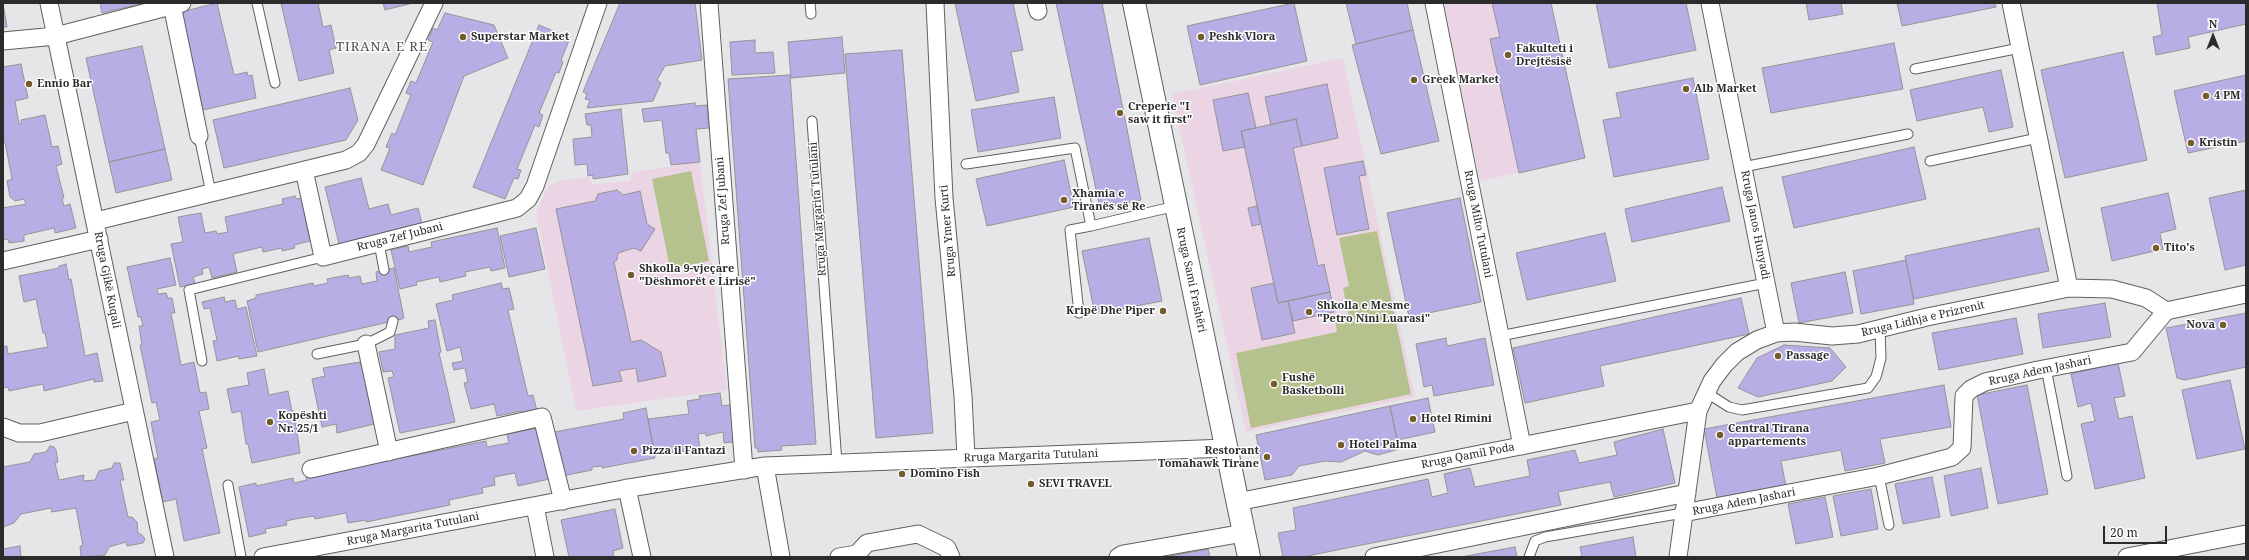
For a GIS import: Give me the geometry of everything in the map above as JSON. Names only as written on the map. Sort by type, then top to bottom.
[{"type":"main road","name":"Rruga Sami Frashëri","points":[[1134,3],[1249,557]]},
{"type":"street","name":"Rruga Gjikë Kuqali","points":[[49,3],[96,221],[165,557]]},
{"type":"street","points":[[96,221],[346,160],[359,153],[366,144],[434,3]]},
{"type":"street","name":"Rruga Zef Jubani","points":[[323,257],[517,208],[528,199],[535,186],[598,3]]},
{"type":"street","name":"Rruga Zef Jubani","points":[[709,3],[744,470]]},
{"type":"street","name":"Rruga Ymer Kurti","points":[[935,3],[944,198],[963,396],[966,458]]},
{"type":"street","name":"Rruga Milto Tutulani","points":[[1434,3],[1522,446]]},
{"type":"street","name":"Rruga Janos Hunyadi","points":[[1710,3],[1776,333]]},
{"type":"street","points":[[2011,3],[2068,288]]},
{"type":"street","points":[[3,41],[56,36],[177,4],[199,136]]},
{"type":"street","points":[[304,170],[323,257]]},
{"type":"street","points":[[3,261],[99,239]]},
{"type":"street","name":"Rruga Lidhja e Prizrenit","points":[[1776,333],[1794,332],[1832,336],[1858,334],[1927,317],[2068,288],[2112,289],[2146,298],[2166,311]]},
{"type":"street","points":[[2166,311],[2246,294]]},
{"type":"street","name":"Rruga Adem Jashari","points":[[1683,513],[1879,476],[1952,457],[1962,448],[1964,396],[1970,389],[1984,382],[2046,368],[2132,352],[2166,311]]},
{"type":"street","points":[[1678,557],[1698,411],[1724,365],[1737,352],[1757,340],[1776,333]]},
{"type":"street","points":[[366,344],[389,452]]},
{"type":"street","points":[[3,427],[19,433],[40,433],[134,411]]},
{"type":"street","name":"Rruga Qamil Poda","points":[[1237,502],[1698,411]]},
{"type":"street","points":[[311,469],[542,417],[563,501]]},
{"type":"street","name":"Rruga Margarita Tutulani","points":[[263,557],[314,552],[628,488],[765,466],[1226,448]]},
{"type":"street","points":[[765,466],[781,557]]},
{"type":"street","points":[[628,488],[642,557]]},
{"type":"street","points":[[1374,557],[1687,493]]},
{"type":"street","points":[[534,506],[545,557]]},
{"type":"street","points":[[1118,557],[1123,554],[1244,533]]},
{"type":"street","points":[[839,557],[858,554],[867,543],[918,534],[947,548],[951,557]]},
{"type":"street","points":[[2127,557],[2246,534]]},
{"type":"lane","points":[[257,3],[275,83]]},
{"type":"lane","points":[[810,3],[811,14]]},
{"type":"lane","points":[[1915,69],[2020,48]]},
{"type":"lane","name":"Rruga Margarita Tutulani","points":[[812,121],[837,463]]},
{"type":"lane","points":[[1743,167],[1908,134]]},
{"type":"lane","points":[[199,136],[211,193]]},
{"type":"lane","points":[[1930,161],[2038,138]]},
{"type":"lane","points":[[966,164],[1075,148],[1091,226]]},
{"type":"lane","points":[[1079,313],[1070,230],[1176,206]]},
{"type":"lane","points":[[379,243],[384,270]]},
{"type":"lane","name":"Rruga Zef Jubani","points":[[202,361],[189,290],[323,257]]},
{"type":"lane","points":[[1500,336],[1766,283]]},
{"type":"lane","points":[[317,354],[366,344],[390,332],[393,321]]},
{"type":"lane","points":[[1707,393],[1729,407],[1742,410],[1868,388],[1876,377],[1881,358],[1880,329]]},
{"type":"lane","points":[[2046,368],[2068,476]]},
{"type":"lane","points":[[1879,476],[1889,525]]},
{"type":"lane","points":[[228,485],[241,557]]},
{"type":"lane","points":[[1529,557],[1535,541],[1545,537],[1683,513]]},
{"type":"shaded area","name":"Fakulteti i Drejtësisë","points":[[1443,3],[1551,3],[1585,158],[1480,181]]},
{"type":"shaded area","name":"Shkolla e Mesme \"Petro Nini Luarasi\"","points":[[1343,58],[1415,397],[1246,432],[1172,94]]},
{"type":"shaded area","name":"Shkolla 9-vjeçare \"Dëshmorët e Lirisë\"","points":[[700,162],[727,390],[576,411],[536,213],[545,193],[551,184],[559,181],[588,177],[593,184],[630,181],[632,172]]},
{"type":"green space","points":[[691,171],[709,261],[670,269],[652,179]]},
{"type":"green space","points":[[1377,231],[1411,394],[1251,428],[1236,353],[1337,332],[1335,320],[1349,317],[1343,288],[1349,286],[1339,238]]},
{"type":"building","points":[[3,3],[7,27],[3,27]]},
{"type":"building","points":[[100,3],[145,3],[102,13]]},
{"type":"building","points":[[217,3],[234,75],[247,72],[248,76],[252,75],[256,98],[203,110],[181,12]]},
{"type":"building","points":[[281,3],[318,3],[323,27],[331,25],[336,48],[329,50],[334,73],[299,81]]},
{"type":"building","points":[[383,3],[413,3],[385,10]]},
{"type":"building","points":[[620,3],[695,3],[702,60],[665,66],[657,80],[661,83],[653,101],[587,108],[590,100],[585,99],[587,94],[583,92]]},
{"type":"building","points":[[955,3],[1013,3],[1023,50],[1011,52],[1019,92],[976,101]]},
{"type":"building","points":[[1056,3],[1102,3],[1141,200],[1100,208]]},
{"type":"building","points":[[1294,3],[1307,61],[1200,85],[1187,26]]},
{"type":"building","points":[[1346,3],[1407,3],[1413,30],[1356,44]]},
{"type":"building","points":[[1492,3],[1551,3],[1585,158],[1519,173],[1490,39],[1500,37]]},
{"type":"building","points":[[1596,3],[1686,3],[1696,50],[1609,68]]},
{"type":"building","points":[[1806,3],[1841,3],[1843,14],[1809,20]]},
{"type":"building","points":[[1897,3],[1995,3],[1996,7],[1902,26]]},
{"type":"building","points":[[2157,3],[2246,3],[2246,24],[2188,37],[2190,48],[2156,55],[2153,37],[2162,35]]},
{"type":"building","points":[[445,13],[494,25],[508,58],[464,76],[423,185],[381,170],[390,148],[386,147],[392,133],[395,135],[411,95],[406,93],[411,81],[416,83],[433,42],[428,40],[433,28],[437,30]]},
{"type":"building","points":[[539,25],[570,38],[561,60],[563,62],[559,73],[556,72],[539,113],[543,115],[539,127],[535,125],[517,169],[521,170],[518,179],[514,178],[505,199],[473,187]]},
{"type":"building","points":[[1413,30],[1439,141],[1381,154],[1352,45]]},
{"type":"building","points":[[842,37],[845,73],[791,78],[788,42]]},
{"type":"building","points":[[755,40],[755,53],[773,52],[775,73],[732,75],[730,42]]},
{"type":"building","points":[[1894,43],[1903,89],[1771,113],[1762,68]]},
{"type":"building","points":[[142,46],[165,149],[109,162],[86,58]]},
{"type":"building","points":[[902,50],[933,433],[876,438],[845,54]]},
{"type":"building","points":[[2123,52],[2147,160],[2065,178],[2041,70]]},
{"type":"building","points":[[21,64],[28,98],[15,101],[19,124],[21,124],[21,120],[45,115],[52,147],[58,146],[62,164],[56,166],[64,198],[62,199],[64,206],[70,204],[76,228],[55,233],[54,228],[24,235],[24,241],[9,243],[8,239],[3,240],[3,208],[26,204],[24,199],[15,201],[10,197],[7,181],[12,179],[5,142],[3,142],[3,67]]},
{"type":"building","points":[[2001,70],[2013,127],[1989,132],[1983,107],[1917,121],[1910,90]]},
{"type":"building","points":[[790,75],[816,444],[781,446],[782,450],[758,452],[758,448],[755,448],[728,79]]},
{"type":"building","points":[[2246,75],[2246,141],[2188,153],[2174,91]]},
{"type":"building","points":[[1693,78],[1709,159],[1614,177],[1603,120],[1621,117],[1616,93]]},
{"type":"building","points":[[1327,84],[1338,138],[1302,146],[1296,119],[1271,125],[1265,97]]},
{"type":"building","points":[[350,88],[358,120],[346,140],[224,168],[213,120]]},
{"type":"building","points":[[1248,93],[1256,128],[1241,131],[1245,147],[1223,151],[1213,100]]},
{"type":"building","points":[[1054,97],[1061,138],[978,152],[971,110]]},
{"type":"building","points":[[695,103],[695,106],[707,105],[709,128],[696,129],[700,162],[671,165],[669,153],[666,153],[662,120],[644,122],[642,109]]},
{"type":"building","points":[[621,109],[628,174],[593,179],[593,175],[588,176],[587,164],[575,165],[573,139],[592,137],[591,125],[587,125],[585,114]]},
{"type":"building","points":[[1296,119],[1302,146],[1293,148],[1318,266],[1324,264],[1330,292],[1278,303],[1241,131]]},
{"type":"building","points":[[1914,147],[1926,199],[1794,228],[1782,177]]},
{"type":"building","points":[[165,149],[172,180],[116,193],[109,162]]},
{"type":"building","points":[[1064,160],[1074,207],[987,226],[976,179]]},
{"type":"building","points":[[1363,161],[1366,175],[1359,176],[1369,229],[1337,235],[1324,168]]},
{"type":"building","points":[[361,178],[369,209],[388,204],[391,215],[418,208],[422,223],[339,244],[325,187]]},
{"type":"building","points":[[1722,187],[1730,221],[1632,242],[1625,209]]},
{"type":"building","points":[[617,190],[623,195],[640,191],[647,224],[655,229],[641,251],[634,248],[618,253],[617,260],[614,262],[631,342],[641,340],[661,352],[666,376],[638,382],[636,368],[619,371],[622,381],[593,386],[556,209],[595,201],[598,194]]},
{"type":"building","points":[[2246,190],[2246,265],[2225,270],[2209,198]]},
{"type":"building","points":[[2168,193],[2176,229],[2160,233],[2163,249],[2112,261],[2101,208]]},
{"type":"building","points":[[295,196],[296,199],[302,198],[310,241],[294,245],[295,248],[282,251],[282,248],[263,252],[262,247],[233,254],[237,272],[212,278],[209,267],[202,269],[203,274],[193,277],[195,284],[180,287],[171,244],[183,242],[178,217],[201,213],[205,233],[216,231],[217,234],[228,232],[225,217],[283,204],[282,199]]},
{"type":"building","points":[[1460,198],[1481,302],[1409,317],[1387,213]]},
{"type":"building","points":[[1257,206],[1261,224],[1252,226],[1248,208]]},
{"type":"building","points":[[497,228],[505,268],[491,271],[490,267],[465,272],[466,276],[440,282],[439,277],[416,282],[417,285],[400,289],[391,250],[408,246],[409,252],[432,247],[431,242]]},
{"type":"building","points":[[536,228],[545,269],[509,277],[500,236]]},
{"type":"building","points":[[2039,228],[2049,271],[1914,299],[1905,256]]},
{"type":"building","points":[[1605,233],[1616,281],[1527,300],[1516,253]]},
{"type":"building","points":[[1149,238],[1162,301],[1095,314],[1082,251]]},
{"type":"building","points":[[170,258],[176,285],[157,289],[158,294],[166,293],[168,298],[172,298],[175,313],[171,313],[181,365],[194,362],[200,393],[206,392],[209,409],[199,411],[207,448],[202,449],[220,533],[184,541],[176,499],[163,502],[154,459],[158,458],[151,422],[160,420],[156,402],[152,403],[140,345],[142,345],[139,326],[143,326],[141,317],[138,317],[127,267]]},
{"type":"building","points":[[1906,260],[1914,304],[1861,314],[1853,271]]},
{"type":"building","points":[[66,264],[69,280],[71,279],[85,356],[97,353],[103,381],[94,382],[94,379],[44,391],[43,384],[9,391],[8,387],[3,388],[3,347],[7,346],[8,354],[48,347],[45,333],[43,333],[36,299],[24,302],[19,276],[59,268],[59,266]]},
{"type":"building","points":[[394,268],[404,318],[258,352],[247,301],[256,298],[256,295],[313,283],[314,286],[328,283],[327,279],[348,275],[349,278],[360,276],[362,284],[377,281],[376,272]]},
{"type":"building","points":[[1845,272],[1853,313],[1799,323],[1791,283]]},
{"type":"building","points":[[501,283],[503,289],[509,288],[514,309],[508,310],[528,396],[533,395],[537,411],[522,414],[521,411],[497,416],[494,404],[471,409],[464,383],[468,382],[465,368],[454,370],[452,363],[463,361],[460,347],[447,351],[436,304],[453,300],[452,295]]},
{"type":"building","points":[[1274,283],[1278,303],[1288,301],[1295,333],[1262,340],[1251,288]]},
{"type":"building","points":[[1330,292],[1334,312],[1293,321],[1288,301]]},
{"type":"building","points":[[224,297],[225,302],[235,300],[237,309],[246,307],[257,356],[239,359],[239,356],[217,361],[213,341],[217,340],[210,308],[204,309],[202,302]]},
{"type":"building","points":[[1741,298],[1749,334],[1600,366],[1604,386],[1525,403],[1513,348]]},
{"type":"building","points":[[2105,303],[2111,337],[2043,348],[2038,314]]},
{"type":"building","points":[[2246,313],[2246,367],[2185,380],[2177,378],[2166,328]]},
{"type":"building","points":[[2016,318],[2023,354],[1939,370],[1932,333]]},
{"type":"building","points":[[435,320],[441,352],[439,353],[455,422],[400,433],[388,378],[394,377],[392,371],[383,372],[379,352],[395,349],[395,335],[429,328],[428,321]]},
{"type":"building","points":[[1446,338],[1447,346],[1485,338],[1494,385],[1434,396],[1432,385],[1424,387],[1416,344]]},
{"type":"building","points":[[1784,345],[1830,348],[1846,367],[1832,381],[1758,397],[1738,388],[1757,358]]},
{"type":"building","points":[[360,362],[361,366],[366,365],[374,424],[337,433],[336,424],[322,427],[312,379],[325,376],[323,368]]},
{"type":"building","points":[[2118,363],[2125,396],[2114,398],[2119,419],[2132,416],[2145,478],[2095,489],[2081,424],[2095,421],[2091,403],[2078,407],[2071,374]]},
{"type":"building","name":"Kopështi Nr. 25/1","points":[[264,369],[269,395],[288,391],[292,411],[294,411],[300,453],[252,463],[248,444],[246,444],[241,411],[232,413],[227,389],[249,385],[247,373]]},
{"type":"building","points":[[2230,380],[2245,449],[2197,459],[2182,390]]},
{"type":"building","points":[[1944,385],[1951,427],[1880,439],[1885,463],[1845,471],[1841,450],[1781,461],[1786,486],[1717,498],[1704,429]]},
{"type":"building","points":[[2027,385],[2048,494],[1998,504],[1977,395]]},
{"type":"building","points":[[720,393],[722,406],[730,405],[733,425],[741,441],[724,443],[723,432],[706,436],[706,433],[698,434],[700,449],[655,455],[648,419],[689,414],[687,401],[700,399],[699,396]]},
{"type":"building","name":"Hotel Rimini","points":[[1428,398],[1435,432],[1397,440],[1390,406]]},
{"type":"building","points":[[1390,406],[1399,449],[1378,455],[1365,451],[1341,462],[1325,461],[1299,466],[1292,475],[1265,480],[1256,435]]},
{"type":"building","points":[[646,408],[655,458],[602,468],[602,466],[592,467],[592,470],[562,476],[554,432],[624,419],[623,413]]},
{"type":"building","points":[[543,427],[554,478],[518,486],[515,473],[494,477],[495,485],[482,488],[483,493],[449,500],[450,505],[366,522],[366,520],[348,523],[346,513],[315,519],[314,516],[295,519],[286,521],[287,525],[265,529],[266,533],[249,537],[239,487],[256,483],[256,486],[293,478],[294,483],[307,480],[306,477],[486,441],[487,447],[509,443],[507,434]]},
{"type":"building","points":[[1663,429],[1675,483],[1614,497],[1610,482],[1558,492],[1561,505],[1302,557],[1283,557],[1278,533],[1296,530],[1293,508],[1428,479],[1432,497],[1448,493],[1444,474],[1470,468],[1475,487],[1530,476],[1527,460],[1575,450],[1579,463],[1617,455],[1614,442]]},
{"type":"building","points":[[50,446],[54,447],[56,450],[58,462],[55,463],[59,480],[84,475],[83,481],[95,480],[99,471],[112,468],[114,463],[120,463],[124,480],[120,480],[128,517],[132,517],[137,522],[138,533],[145,539],[143,543],[127,546],[126,542],[109,547],[105,555],[81,557],[80,546],[83,546],[76,508],[52,512],[51,508],[21,514],[14,523],[3,527],[3,467],[30,462],[34,454],[46,452]]},
{"type":"building","points":[[1981,468],[1988,508],[1951,516],[1944,476]]},
{"type":"building","points":[[1932,477],[1940,517],[1903,524],[1895,484]]},
{"type":"building","points":[[1871,489],[1878,529],[1841,536],[1833,496]]},
{"type":"building","points":[[1825,497],[1833,537],[1796,544],[1788,504]]},
{"type":"building","points":[[615,509],[623,548],[613,551],[614,557],[569,557],[561,520]]},
{"type":"building","points":[[1633,537],[1636,557],[1582,557],[1580,547]]},
{"type":"building","points":[[20,546],[21,557],[3,557],[3,549]]},
{"type":"building","points":[[1515,547],[1517,557],[1461,557]]},
{"type":"building","points":[[1208,549],[1210,557],[1165,557]]},
{"type":"place","name":"Superstar Market","points":[[463,37]]},
{"type":"place","name":"Peshk Vlora","points":[[1201,37]]},
{"type":"place","name":"Fakulteti i Drejtësisë","points":[[1508,55]]},
{"type":"place","name":"Greek Market","points":[[1414,80]]},
{"type":"place","name":"Ennio Bar","points":[[29,84]]},
{"type":"place","name":"Alb Market","points":[[1686,89]]},
{"type":"place","name":"4 PM","points":[[2206,96]]},
{"type":"place","name":"Creperie \"I saw it first\"","points":[[1120,113]]},
{"type":"place","name":"Kristin","points":[[2191,143]]},
{"type":"place","name":"Xhamia e Tiranës së Re","points":[[1064,200]]},
{"type":"place","name":"Tito's","points":[[2156,248]]},
{"type":"place","name":"Shkolla 9-vjeçare \"Dëshmorët e Lirisë\"","points":[[631,275]]},
{"type":"place","name":"Kripë Dhe Piper","points":[[1163,311]]},
{"type":"place","name":"Shkolla e Mesme \"Petro Nini Luarasi\"","points":[[1309,312]]},
{"type":"place","name":"Nova","points":[[2223,325]]},
{"type":"place","name":"Passage","points":[[1778,356]]},
{"type":"place","name":"Fushë Basketbolli","points":[[1274,384]]},
{"type":"place","name":"Hotel Rimini","points":[[1413,419]]},
{"type":"place","name":"Kopështi Nr. 25/1","points":[[270,422]]},
{"type":"place","name":"Central Tirana appartements","points":[[1720,435]]},
{"type":"place","name":"Hotel Palma","points":[[1341,445]]},
{"type":"place","name":"Pizza il Fantazi","points":[[634,451]]},
{"type":"place","name":"Restorant Tomahawk Tirane","points":[[1267,457]]},
{"type":"place","name":"Domino Fish","points":[[902,474]]},
{"type":"place","name":"SEVI TRAVEL","points":[[1031,484]]},
{"type":"district","name":"TIRANA E RE","points":[[382,47]]}]
